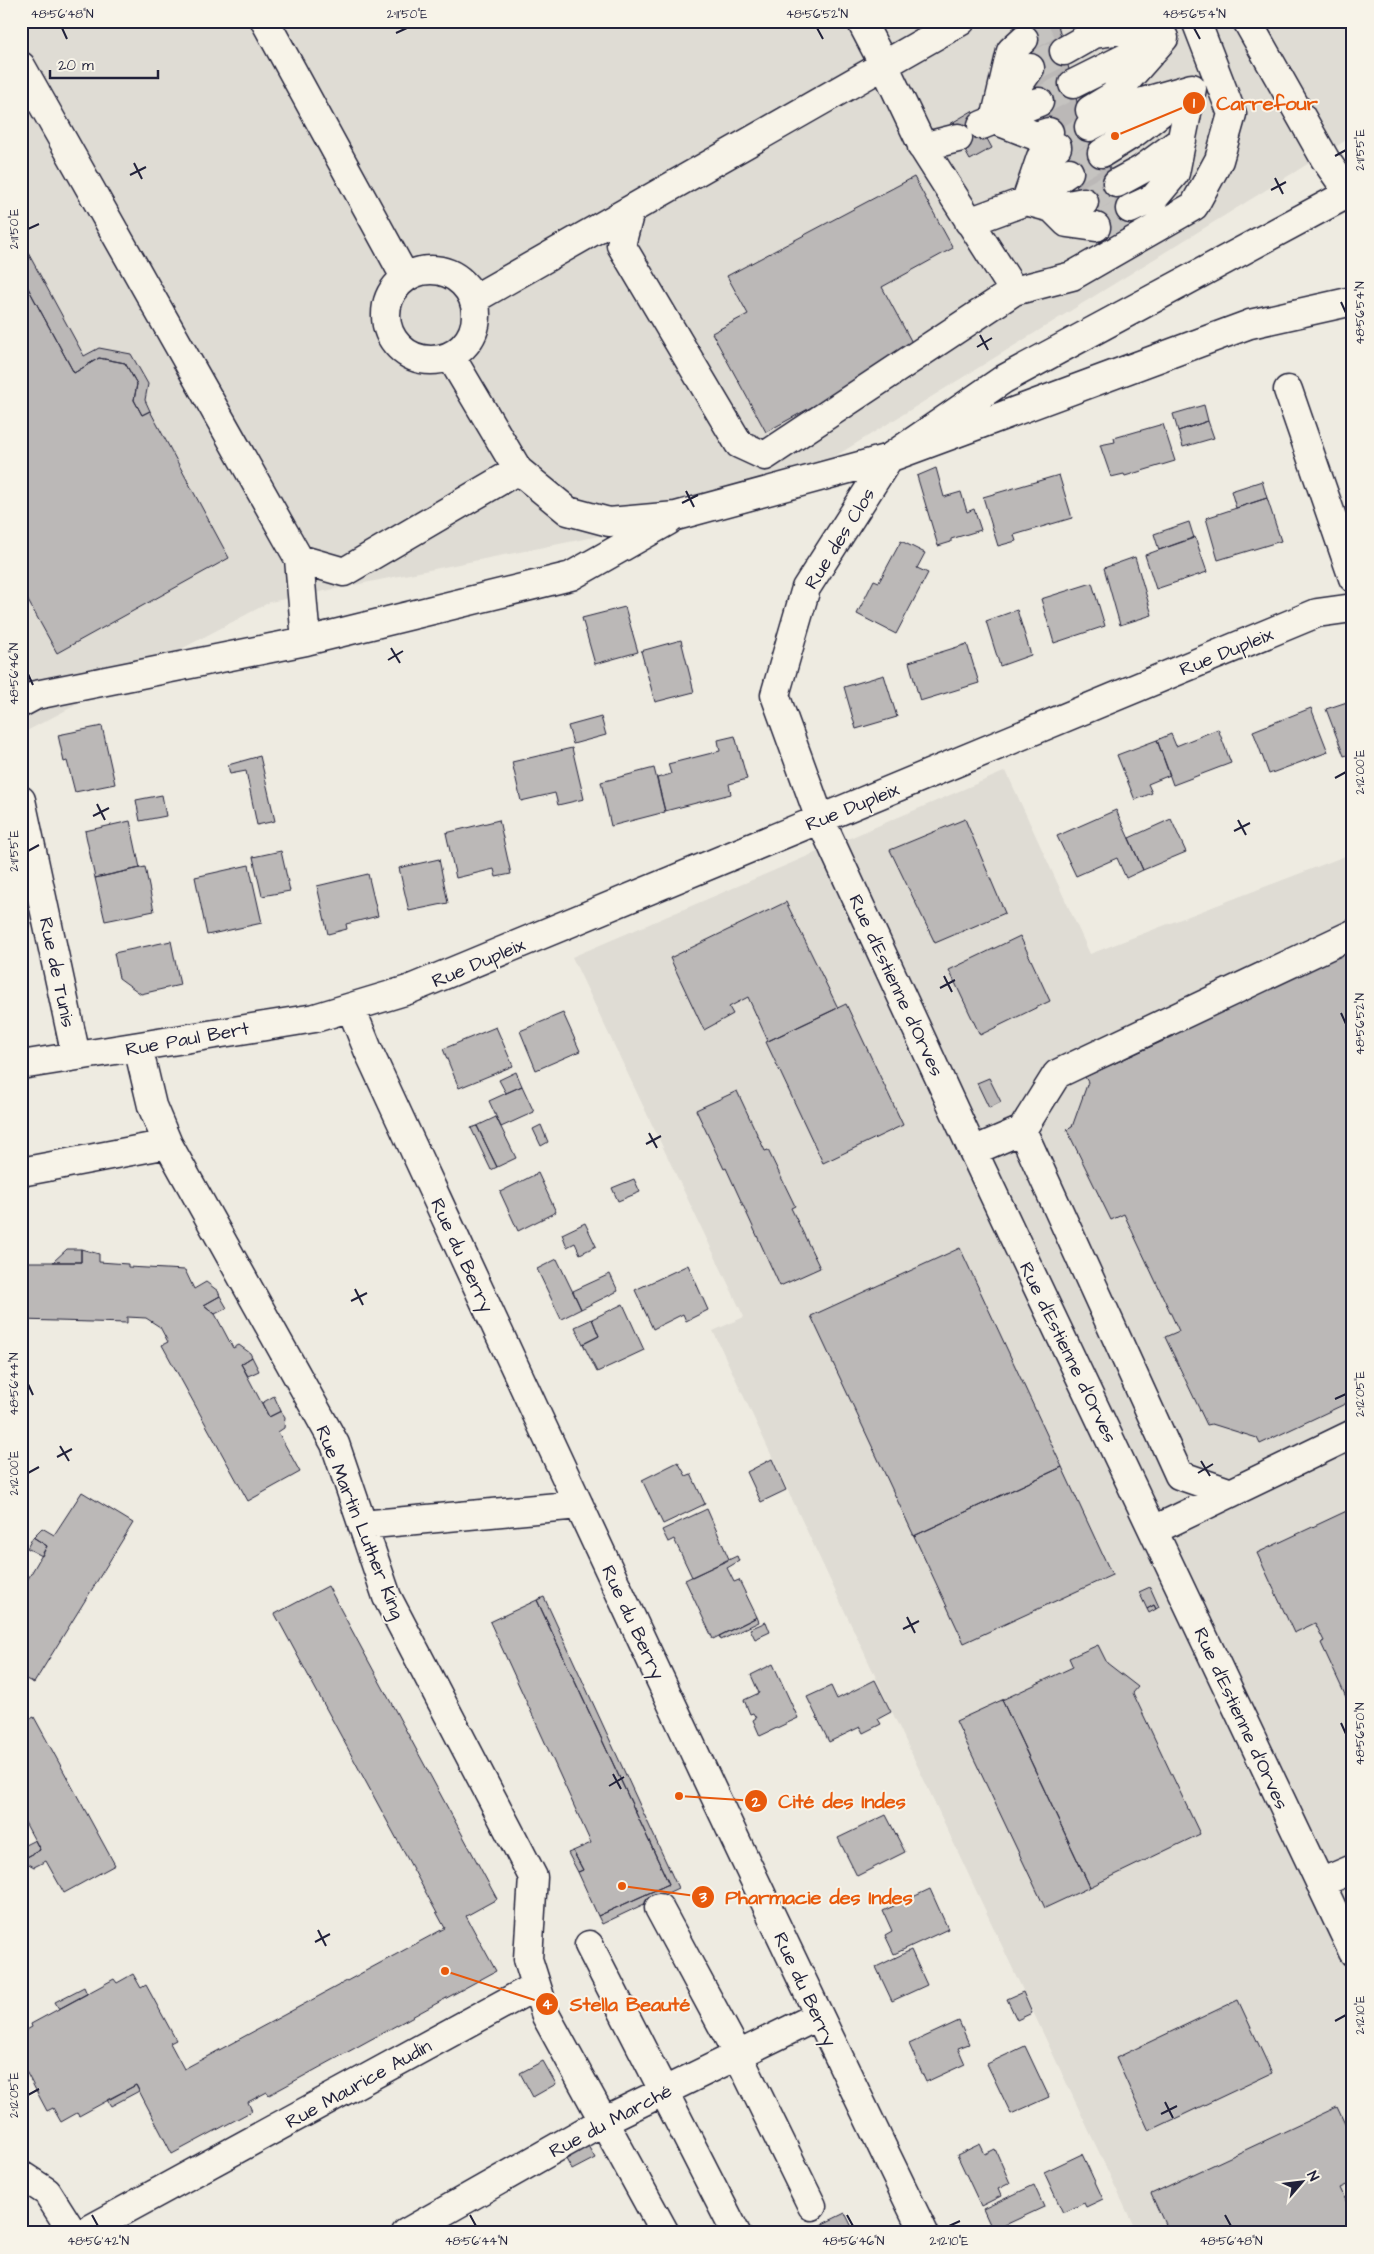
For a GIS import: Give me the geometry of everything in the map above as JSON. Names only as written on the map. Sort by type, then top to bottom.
[{"type":"street","points":[[265,21],[405,277]]},
{"type":"street","points":[[861,21],[884,65],[922,147],[1014,291]]},
{"type":"street","points":[[474,299],[961,21]]},
{"type":"street","points":[[630,210],[621,245],[739,444],[765,456],[1014,291],[1072,276],[1194,206],[1219,160],[1232,114],[1195,21],[1073,84]]},
{"type":"street","points":[[889,458],[1004,379],[1351,195],[1325,159],[1247,21]]},
{"type":"street","points":[[1064,50],[1094,34],[1130,25],[1164,38]]},
{"type":"street","points":[[1164,38],[1113,96],[1085,121],[1192,88]]},
{"type":"street","points":[[978,128],[1011,51],[1024,39]]},
{"type":"street","points":[[1102,153],[1134,133],[1192,88],[1213,65]]},
{"type":"street","points":[[21,66],[300,559],[306,641]]},
{"type":"street","points":[[978,128],[1030,68]]},
{"type":"street","points":[[1130,209],[1154,198],[1175,173],[1192,88]]},
{"type":"street","points":[[922,147],[978,128],[1039,102]]},
{"type":"street","points":[[978,128],[1053,139],[1041,157],[1039,205]]},
{"type":"street","points":[[1117,183],[1141,170],[1182,140]]},
{"type":"street","points":[[1039,205],[1069,172]]},
{"type":"street","points":[[970,222],[1039,205],[1084,202]]},
{"type":"street","points":[[1039,205],[1067,224],[1096,227]]},
{"type":"street","points":[[430,269],[454,275],[466,285],[474,299],[477,318],[473,334],[464,347],[451,357],[430,361],[415,358],[396,345],[392,338],[386,319],[387,303],[394,289],[405,277],[414,272],[430,269]]},
{"type":"street","points":[[451,357],[518,470],[568,512],[609,522],[676,516],[889,458],[1250,324],[1353,301]]},
{"type":"street","points":[[1288,390],[1353,578]]},
{"type":"street","name":"Rue des Clos","points":[[820,819],[775,695],[806,588],[889,458]]},
{"type":"street","points":[[300,559],[344,572],[518,470]]},
{"type":"street","points":[[21,703],[36,695],[306,641],[571,576],[676,516]]},
{"type":"street","name":"Rue Dupleix","points":[[351,1008],[408,990],[1318,614],[1353,608]]},
{"type":"street","name":"Rue de Tunis","points":[[21,800],[76,1056]]},
{"type":"street","name":"Rue d'Estienne d'Orves","points":[[820,819],[973,1151],[1353,1952]]},
{"type":"street","points":[[973,1151],[1022,1130],[1057,1074],[1353,934]]},
{"type":"street","name":"Rue Paul Bert","points":[[21,1066],[315,1018],[351,1008]]},
{"type":"street","name":"Rue du Berry","points":[[351,1008],[368,1050],[818,2016],[924,2233]]},
{"type":"street","name":"Rue Martin Luther King","points":[[138,1047],[152,1106],[168,1144],[335,1444],[386,1597],[533,1877],[528,1959],[536,1986]]},
{"type":"street","points":[[1022,1130],[1179,1475],[1231,1493]]},
{"type":"street","points":[[21,1172],[168,1144]]},
{"type":"street","points":[[1154,1530],[1353,1434]]},
{"type":"street","points":[[362,1525],[579,1504]]},
{"type":"street","points":[[1320,1883],[1353,1869]]},
{"type":"street","points":[[659,1908],[738,2055],[812,2206]]},
{"type":"street","points":[[589,1945],[736,2233]]},
{"type":"street","points":[[536,1986],[546,2016],[605,2120],[665,2233]]},
{"type":"street","name":"Rue Maurice Audin","points":[[83,2233],[536,1986]]},
{"type":"street","name":"Rue du Marché","points":[[406,2233],[605,2120],[818,2016]]},
{"type":"street","points":[[21,2175],[47,2192],[72,2233]]},
{"type":"shaded area","points":[[21,21],[1353,21],[1353,136],[758,504],[270,602],[21,734]]},
{"type":"shaded area","points":[[1006,771],[1090,954],[1353,853],[1353,2233],[1137,2233],[713,1331],[744,1317],[572,957]]},
{"type":"building","points":[[1040,21],[1057,21],[1078,106],[1134,216],[1100,233],[1043,120],[1021,31]]},
{"type":"building","points":[[972,111],[992,148],[970,160],[950,124]]},
{"type":"building","points":[[914,177],[953,248],[882,287],[916,350],[766,432],[712,333],[748,314],[727,276]]},
{"type":"building","points":[[21,240],[84,356],[99,348],[131,354],[148,384],[145,400],[150,411],[142,415],[134,400],[137,384],[125,363],[99,358],[74,373],[21,275]]},
{"type":"building","points":[[21,275],[74,373],[99,358],[125,363],[137,384],[134,400],[142,415],[150,411],[229,558],[57,653],[21,588]]},
{"type":"building","points":[[1204,405],[1208,421],[1178,431],[1173,414]]},
{"type":"building","points":[[1208,421],[1214,438],[1183,447],[1178,431]]},
{"type":"building","points":[[1163,424],[1175,461],[1125,476],[1124,474],[1111,477],[1100,445],[1115,442],[1114,438]]},
{"type":"building","points":[[936,468],[944,497],[961,492],[967,512],[974,509],[981,530],[951,539],[951,542],[938,546],[917,476]]},
{"type":"building","points":[[1059,475],[1072,518],[1014,535],[1016,541],[998,546],[983,497]]},
{"type":"building","points":[[1262,481],[1267,498],[1236,508],[1231,491]]},
{"type":"building","points":[[1267,498],[1281,541],[1218,560],[1206,518]]},
{"type":"building","points":[[1189,522],[1194,538],[1159,550],[1154,534]]},
{"type":"building","points":[[1195,537],[1207,572],[1156,589],[1145,555]]},
{"type":"building","points":[[901,541],[925,553],[917,568],[928,573],[896,634],[857,614],[874,580],[879,582]]},
{"type":"building","points":[[1135,557],[1152,615],[1120,625],[1104,568]]},
{"type":"building","points":[[1092,583],[1105,626],[1054,643],[1041,599]]},
{"type":"building","points":[[625,607],[638,652],[595,664],[582,618]]},
{"type":"building","points":[[1017,610],[1031,655],[1000,666],[986,621]]},
{"type":"building","points":[[681,640],[694,692],[655,702],[641,651]]},
{"type":"building","points":[[967,644],[979,683],[920,701],[909,662]]},
{"type":"building","points":[[884,675],[897,717],[856,729],[844,687]]},
{"type":"building","points":[[1353,700],[1353,753],[1344,756],[1326,709]]},
{"type":"building","points":[[1311,708],[1328,752],[1269,774],[1253,731]]},
{"type":"building","points":[[601,717],[606,735],[573,744],[568,726]]},
{"type":"building","points":[[102,726],[115,784],[75,792],[67,761],[64,762],[58,735]]},
{"type":"building","points":[[1218,729],[1231,763],[1173,785],[1157,740],[1171,734],[1176,746]]},
{"type":"building","points":[[735,736],[747,779],[729,784],[731,794],[665,811],[657,778],[671,774],[668,764],[720,751],[718,740]]},
{"type":"building","points":[[1157,740],[1170,775],[1148,784],[1152,793],[1135,800],[1117,755]]},
{"type":"building","points":[[572,748],[584,799],[558,805],[555,793],[521,801],[512,762]]},
{"type":"building","points":[[260,756],[275,821],[257,825],[246,771],[230,774],[228,765]]},
{"type":"building","points":[[654,768],[665,812],[611,826],[601,782]]},
{"type":"building","points":[[162,795],[166,816],[140,821],[136,800]]},
{"type":"building","points":[[1116,810],[1143,870],[1126,878],[1117,858],[1076,876],[1057,836]]},
{"type":"building","points":[[965,819],[1005,913],[935,943],[890,850]]},
{"type":"building","points":[[1171,819],[1186,852],[1143,870],[1129,838]]},
{"type":"building","points":[[499,820],[511,874],[496,877],[494,869],[456,878],[446,833]]},
{"type":"building","points":[[130,821],[140,868],[95,878],[85,831]]},
{"type":"building","points":[[281,851],[290,891],[262,896],[253,857]]},
{"type":"building","points":[[439,859],[448,903],[409,911],[399,868]]},
{"type":"building","points":[[249,865],[262,923],[207,935],[195,877]]},
{"type":"building","points":[[145,867],[154,911],[105,921],[95,878]]},
{"type":"building","points":[[368,874],[378,916],[346,924],[347,929],[328,934],[317,886]]},
{"type":"building","points":[[786,902],[838,1008],[768,1041],[748,997],[729,1007],[733,1014],[704,1030],[670,958]]},
{"type":"building","points":[[1020,936],[1050,1001],[980,1035],[949,970]]},
{"type":"building","points":[[171,941],[180,985],[141,994],[119,978],[114,953]]},
{"type":"building","points":[[1353,950],[1353,1406],[1350,1408],[1347,1403],[1260,1444],[1257,1438],[1212,1424],[1207,1425],[1165,1337],[1179,1331],[1124,1214],[1111,1220],[1067,1130],[1072,1127],[1088,1082],[1085,1077],[1174,1036],[1174,1033]]},
{"type":"building","points":[[846,1004],[903,1125],[823,1163],[766,1042]]},
{"type":"building","points":[[563,1013],[580,1051],[536,1070],[520,1031]]},
{"type":"building","points":[[496,1027],[513,1066],[459,1088],[443,1049]]},
{"type":"building","points":[[516,1072],[522,1086],[506,1093],[499,1080]]},
{"type":"building","points":[[989,1078],[1001,1102],[989,1108],[977,1083]]},
{"type":"building","points":[[522,1086],[534,1112],[501,1127],[489,1101]]},
{"type":"building","points":[[737,1091],[765,1151],[768,1150],[795,1206],[791,1208],[820,1268],[780,1286],[726,1168],[724,1169],[696,1110]]},
{"type":"building","points":[[496,1117],[516,1158],[497,1167],[477,1126]]},
{"type":"building","points":[[541,1125],[548,1142],[541,1146],[533,1129]]},
{"type":"building","points":[[477,1126],[497,1167],[491,1170],[471,1128]]},
{"type":"building","points":[[538,1173],[556,1212],[518,1231],[500,1192]]},
{"type":"building","points":[[634,1179],[640,1192],[618,1201],[612,1188]]},
{"type":"building","points":[[585,1223],[596,1246],[580,1254],[575,1243],[567,1247],[562,1234]]},
{"type":"building","points":[[960,1248],[1062,1467],[914,1536],[811,1316]]},
{"type":"building","points":[[67,1249],[81,1249],[81,1262],[53,1262]]},
{"type":"building","points":[[81,1249],[99,1254],[99,1262],[128,1264],[128,1267],[185,1270],[194,1289],[206,1282],[218,1291],[220,1296],[204,1305],[215,1314],[233,1348],[239,1345],[250,1353],[252,1357],[241,1364],[269,1417],[281,1411],[285,1417],[284,1428],[278,1432],[300,1472],[248,1501],[162,1345],[168,1342],[160,1327],[146,1318],[127,1317],[127,1323],[21,1320],[21,1262],[81,1262]]},
{"type":"building","points":[[557,1259],[581,1309],[561,1319],[537,1269]]},
{"type":"building","points":[[688,1265],[708,1310],[686,1321],[683,1314],[653,1329],[635,1290]]},
{"type":"building","points":[[610,1274],[618,1291],[581,1309],[573,1291]]},
{"type":"building","points":[[220,1296],[227,1308],[215,1314],[204,1305]]},
{"type":"building","points":[[623,1304],[644,1350],[597,1372],[583,1344],[599,1336],[592,1319]]},
{"type":"building","points":[[592,1319],[599,1336],[583,1344],[575,1327]]},
{"type":"building","points":[[252,1357],[259,1371],[248,1376],[241,1364]]},
{"type":"building","points":[[274,1396],[281,1411],[269,1417],[262,1403]]},
{"type":"building","points":[[772,1459],[786,1490],[761,1502],[747,1472]]},
{"type":"building","points":[[678,1462],[686,1476],[691,1474],[705,1504],[663,1524],[642,1480]]},
{"type":"building","points":[[1062,1467],[1112,1575],[964,1643],[914,1536]]},
{"type":"building","points":[[82,1492],[133,1523],[34,1683],[24,1678],[21,1682],[21,1591],[47,1546],[33,1537],[42,1528],[54,1535]]},
{"type":"building","points":[[1353,1508],[1353,1712],[1321,1643],[1324,1641],[1315,1623],[1294,1633],[1257,1553]]},
{"type":"building","points":[[707,1509],[729,1559],[692,1577],[674,1539],[668,1542],[662,1530]]},
{"type":"building","points":[[33,1537],[47,1546],[42,1556],[27,1548]]},
{"type":"building","points":[[737,1556],[739,1561],[727,1568],[734,1582],[739,1580],[757,1617],[713,1639],[685,1580]]},
{"type":"building","points":[[328,1586],[497,1899],[466,1916],[496,1971],[269,2095],[267,2092],[248,2102],[252,2111],[172,2154],[136,2085],[79,2116],[77,2113],[61,2122],[53,2108],[47,2111],[21,2062],[21,2052],[24,2051],[21,2046],[21,2033],[32,2027],[31,2024],[114,1979],[117,1983],[133,1974],[141,1988],[146,1985],[176,2040],[170,2043],[184,2069],[445,1928],[275,1614]]},
{"type":"building","points":[[1150,1587],[1159,1607],[1156,1609],[1154,1605],[1147,1609],[1139,1592]]},
{"type":"building","points":[[544,1597],[678,1888],[602,1924],[598,1916],[669,1884],[537,1600]]},
{"type":"building","points":[[537,1600],[669,1884],[598,1916],[578,1872],[583,1870],[573,1851],[591,1843],[490,1622]]},
{"type":"building","points":[[1154,1605],[1156,1609],[1149,1613],[1147,1609]]},
{"type":"building","points":[[757,1617],[759,1622],[721,1640],[719,1636]]},
{"type":"building","points":[[766,1622],[770,1632],[755,1639],[750,1629]]},
{"type":"building","points":[[1098,1645],[1107,1663],[1138,1687],[1133,1693],[1200,1834],[1090,1887],[1002,1700],[1073,1667],[1069,1658]]},
{"type":"building","points":[[773,1664],[798,1718],[760,1736],[753,1720],[756,1718],[753,1713],[750,1714],[744,1700],[759,1693],[751,1675]]},
{"type":"building","points":[[875,1680],[891,1712],[878,1719],[881,1724],[863,1733],[860,1727],[829,1742],[807,1697],[831,1686],[837,1699]]},
{"type":"building","points":[[1002,1700],[1090,1887],[1045,1908],[956,1721]]},
{"type":"building","points":[[21,1717],[24,1722],[34,1717],[115,1865],[64,1893],[46,1861],[34,1867],[27,1863],[25,1858],[40,1850],[21,1815]]},
{"type":"building","points":[[886,1815],[905,1852],[857,1876],[838,1838]]},
{"type":"building","points":[[35,1840],[40,1850],[25,1858],[21,1847]]},
{"type":"building","points":[[573,1851],[583,1870],[578,1872],[568,1853]]},
{"type":"building","points":[[930,1889],[948,1929],[894,1954],[885,1935],[892,1931],[883,1911]]},
{"type":"building","points":[[911,1950],[927,1985],[892,2001],[876,1967]]},
{"type":"building","points":[[84,1987],[87,1994],[59,2009],[55,2002]]},
{"type":"building","points":[[1023,1992],[1032,2013],[1017,2020],[1007,1999]]},
{"type":"building","points":[[1238,2000],[1272,2073],[1149,2131],[1116,2058]]},
{"type":"building","points":[[959,2021],[969,2044],[958,2048],[965,2064],[926,2082],[909,2044]]},
{"type":"building","points":[[1025,2046],[1049,2097],[1011,2114],[987,2064]]},
{"type":"building","points":[[543,2061],[556,2084],[533,2097],[520,2073]]},
{"type":"building","points":[[136,2085],[139,2091],[111,2106],[107,2100]]},
{"type":"building","points":[[1337,2107],[1353,2141],[1353,2182],[1340,2188],[1353,2216],[1353,2233],[1169,2233],[1151,2194]]},
{"type":"building","points":[[583,2137],[595,2158],[572,2170],[561,2150]]},
{"type":"building","points":[[980,2144],[985,2154],[995,2149],[1010,2183],[998,2189],[1001,2196],[981,2206],[957,2155]]},
{"type":"building","points":[[1082,2154],[1103,2199],[1086,2207],[1084,2203],[1063,2213],[1044,2172]]},
{"type":"building","points":[[1034,2185],[1044,2207],[1003,2226],[1006,2233],[994,2233],[983,2209]]},
{"type":"building","points":[[845,2213],[855,2233],[804,2233]]},
{"type":"tunnel","points":[[1024,39],[1056,21]]},
{"type":"tunnel","points":[[1030,68],[1064,51]]},
{"type":"tunnel","points":[[1039,102],[1073,84]]},
{"type":"tunnel","points":[[1057,147],[1089,127]]},
{"type":"tunnel","points":[[1069,172],[1102,153]]},
{"type":"tunnel","points":[[1084,202],[1117,183]]},
{"type":"tunnel","points":[[1096,227],[1130,209]]},
{"type":"place","name":"Carrefour","points":[[1115,136]]},
{"type":"place","name":"Cité des Indes","points":[[679,1796]]},
{"type":"place","name":"Pharmacie des Indes","points":[[622,1886]]},
{"type":"place","name":"Stella Beauté","points":[[445,1971]]}]
